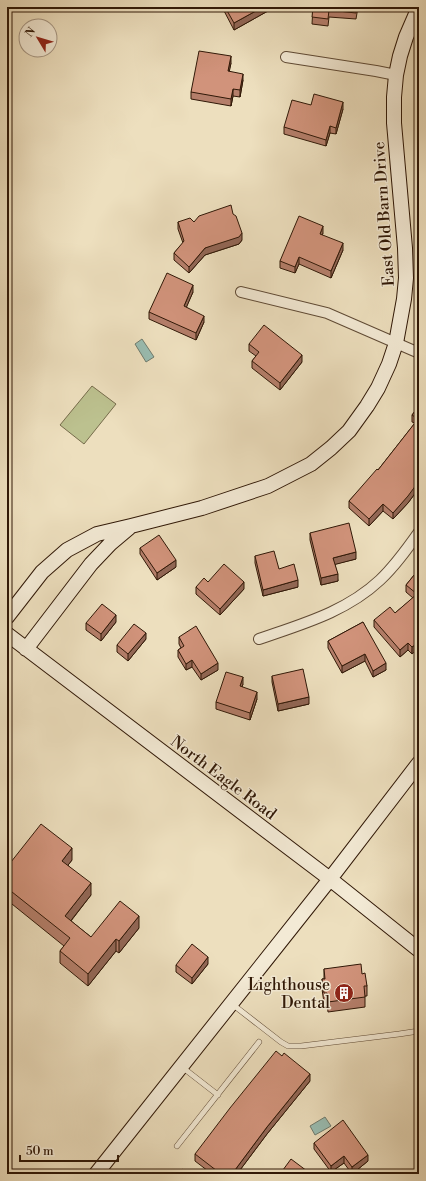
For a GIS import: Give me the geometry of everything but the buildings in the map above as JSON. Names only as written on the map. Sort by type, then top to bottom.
[{"type":"main road","name":"East Old Barn Drive","points":[[7,617],[42,572],[67,550],[97,534],[202,508],[268,486],[311,464],[350,432],[378,388],[386,372],[396,343],[404,298],[406,278],[405,248],[394,123],[394,97],[396,75],[406,37],[418,7]]},
{"type":"main road","name":"East Old Barn Drive","points":[[26,649],[90,564],[131,526]]},
{"type":"main road","name":"North Eagle Road","points":[[7,634],[330,879],[419,950]]},
{"type":"main road","points":[[96,1174],[330,879],[419,763]]},
{"type":"street","points":[[286,57],[396,75]]},
{"type":"street","points":[[241,292],[327,314],[419,353]]},
{"type":"street","points":[[259,639],[322,616],[343,607],[356,599],[381,579],[402,556],[419,532]]},
{"type":"lane","points":[[231,1004],[288,1046],[308,1045],[419,1031]]},
{"type":"lane","points":[[177,1146],[259,1042]]},
{"type":"lane","points":[[181,1067],[218,1095]]},
{"type":"green space","points":[[92,386],[116,404],[84,444],[60,425]]},
{"type":"water","points":[[142,339],[154,357],[146,362],[135,344]]},
{"type":"water","points":[[325,1117],[331,1126],[315,1135],[310,1126]]},
{"type":"place","name":"Lighthouse Dental","points":[[344,993]]}]
